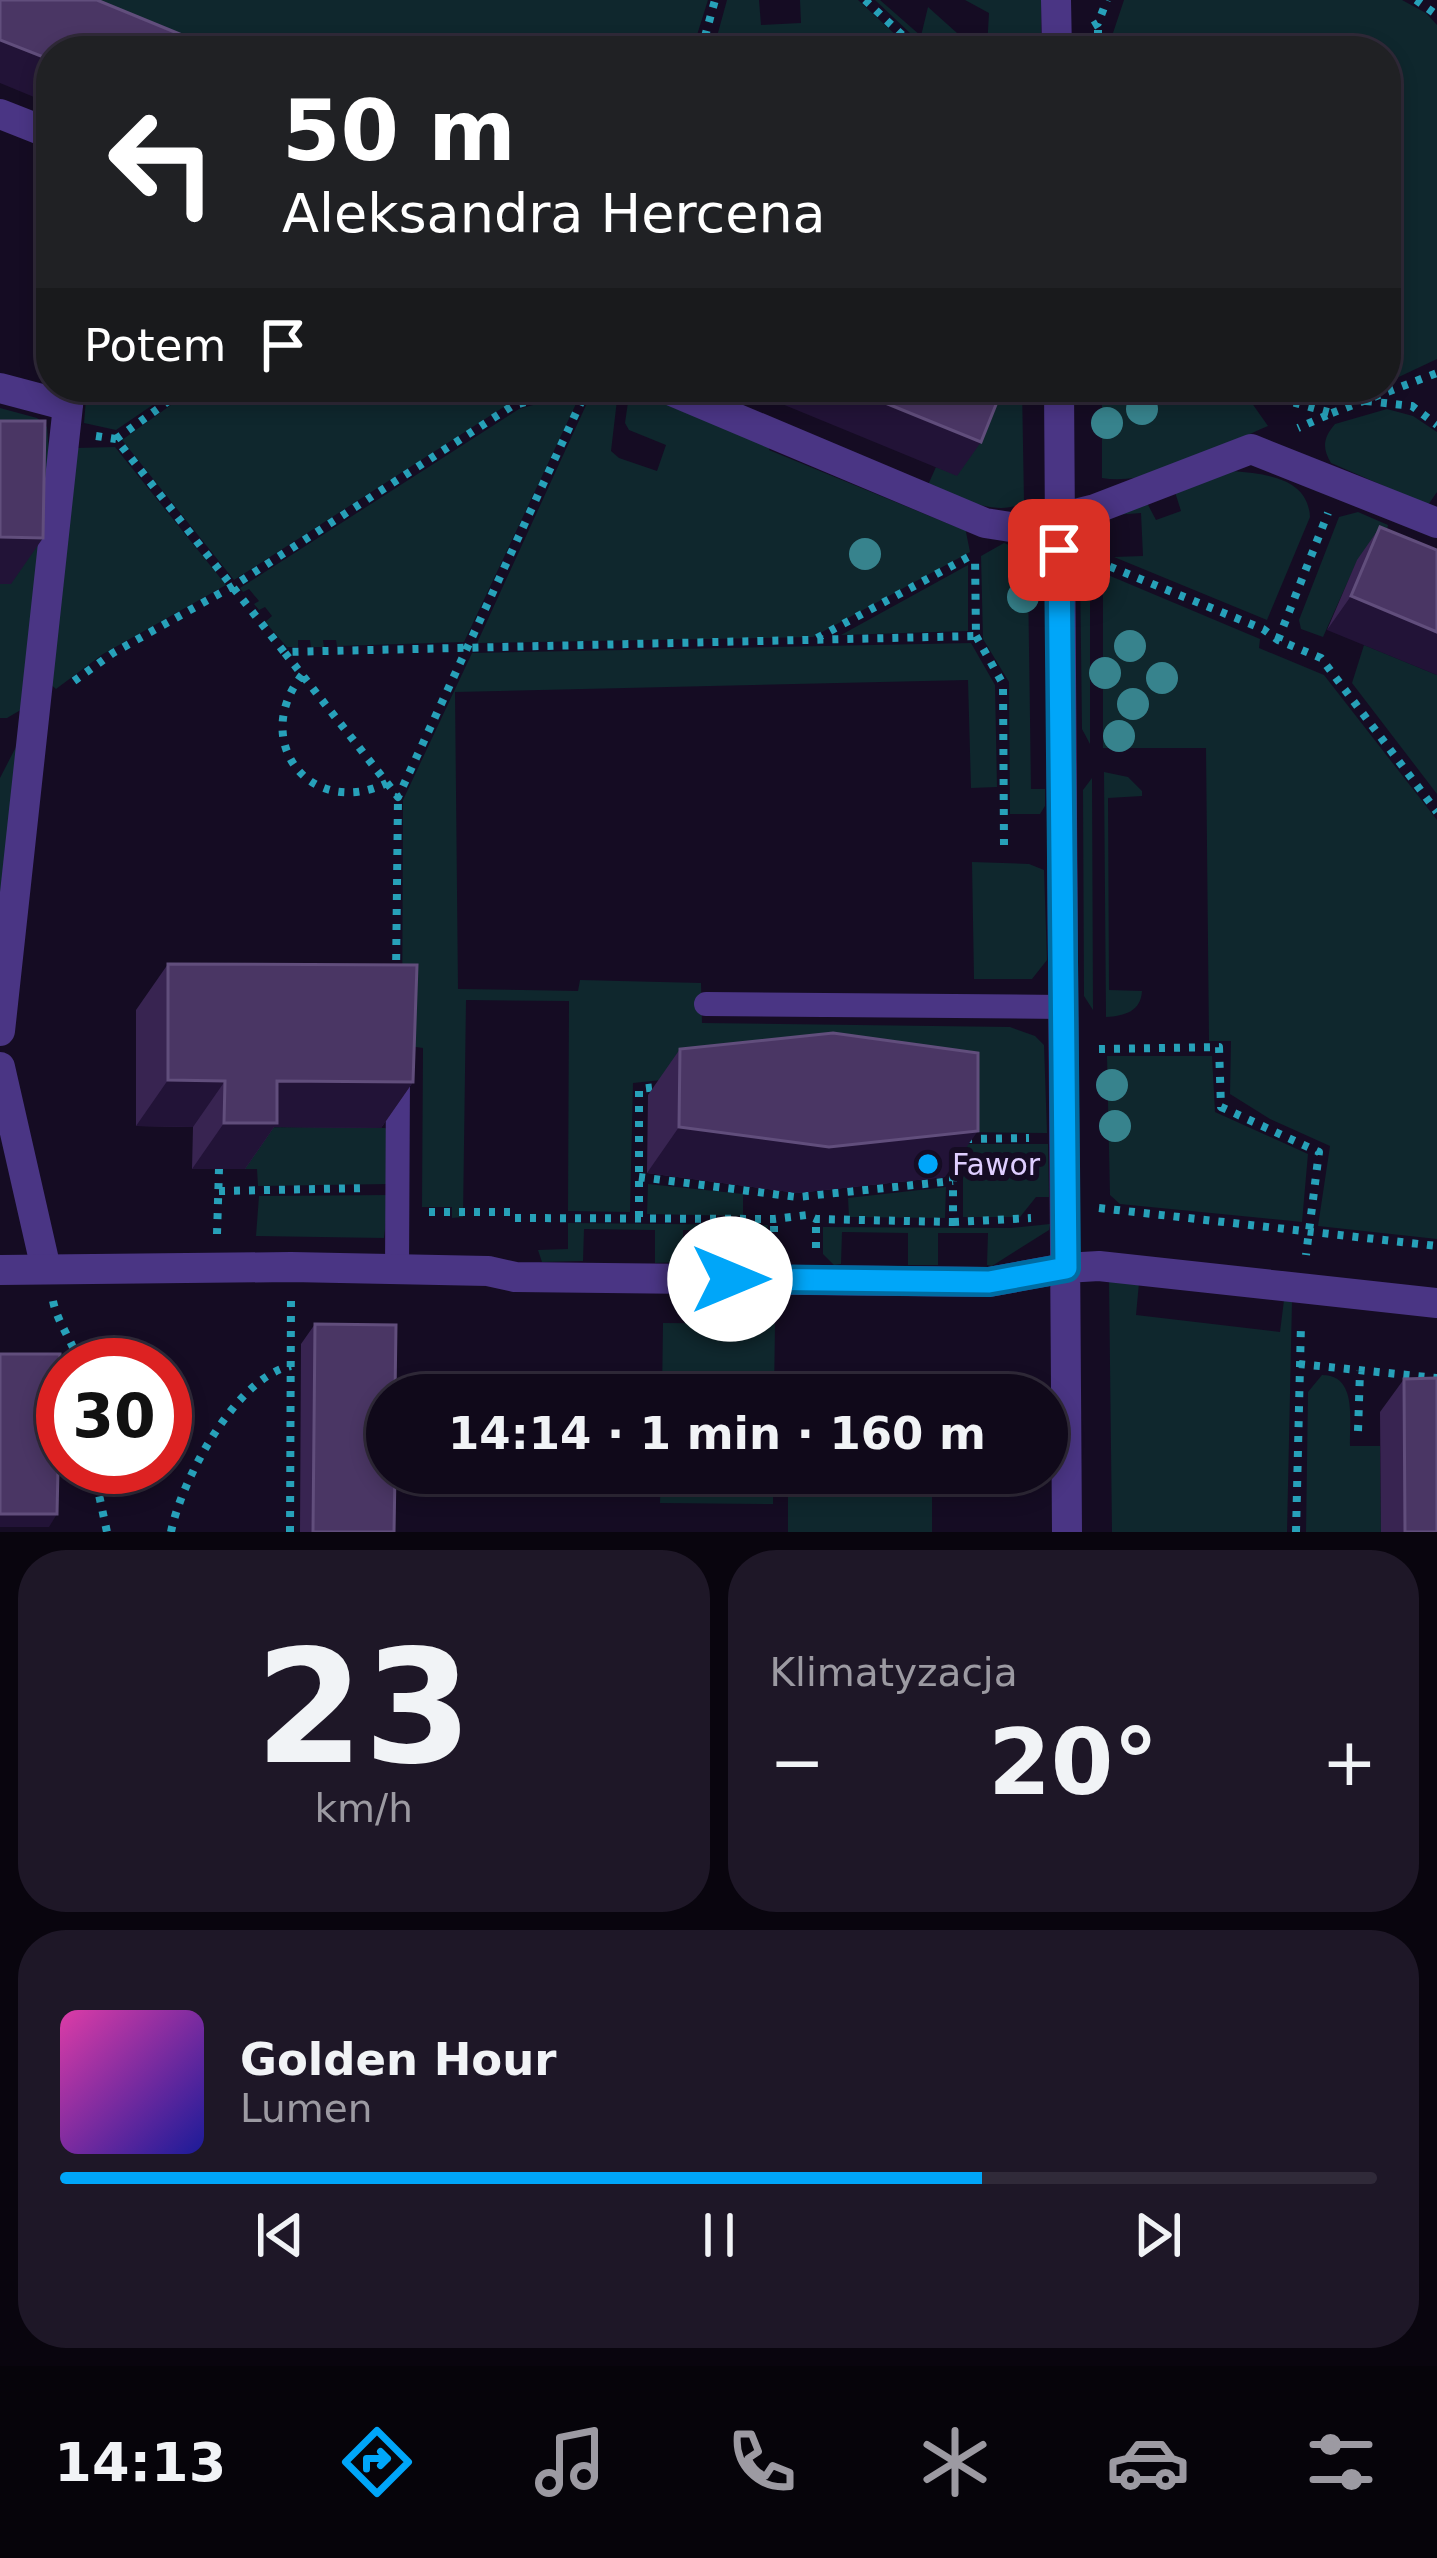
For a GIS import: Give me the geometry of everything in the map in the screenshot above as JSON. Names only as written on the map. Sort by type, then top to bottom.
[{"type":"street","points":[[1056,0],[1057,36]]},
{"type":"street","points":[[0,114],[36,128]]},
{"type":"street","points":[[0,388],[36,399]]},
{"type":"street","points":[[698,402],[986,523],[1017,527],[1095,509],[1251,449],[1437,523]]},
{"type":"street","points":[[1059,402],[1067,1532]]},
{"type":"street","points":[[0,1031],[68,408]]},
{"type":"street","points":[[0,1066],[46,1269]]},
{"type":"street","points":[[0,1270],[291,1267],[488,1271],[514,1277],[989,1282],[1099,1266],[1437,1303]]},
{"type":"lane","points":[[706,1004],[1064,1007]]},
{"type":"lane","points":[[397,1270],[398,1055]]},
{"type":"path","points":[[705,36],[716,0]]},
{"type":"path","points":[[865,0],[904,36]]},
{"type":"path","points":[[1416,0],[1437,15]]},
{"type":"path","points":[[1098,36],[1099,23]]},
{"type":"path","points":[[1401,387],[1437,373]]},
{"type":"path","points":[[116,440],[168,402]]},
{"type":"path","points":[[34,710],[112,652],[233,586],[512,406],[525,402]]},
{"type":"path","points":[[397,976],[398,797],[581,402]]},
{"type":"path","points":[[1291,402],[1332,413]]},
{"type":"path","points":[[1251,449],[1362,402]]},
{"type":"path","points":[[1374,402],[1412,406],[1437,425]]},
{"type":"path","points":[[68,408],[116,440],[398,797]]},
{"type":"path","points":[[1278,640],[1340,483]]},
{"type":"path","points":[[986,523],[975,554],[976,636],[1003,684],[1004,844]]},
{"type":"path","points":[[814,640],[975,554]]},
{"type":"path","points":[[1096,560],[1321,658],[1437,812]]},
{"type":"path","points":[[284,652],[976,636]]},
{"type":"path","points":[[302,675],[281,720],[287,753],[296,767],[308,779],[338,793],[371,790],[387,783]]},
{"type":"path","points":[[1099,1048],[1219,1047],[1222,1107],[1319,1153],[1302,1289],[1296,1532]]},
{"type":"path","points":[[639,1218],[639,1089],[685,1084]]},
{"type":"path","points":[[219,1191],[398,1200],[515,1215],[797,1215],[816,1220],[953,1222],[953,1139],[1064,1138]]},
{"type":"path","points":[[216,1268],[219,1169]]},
{"type":"path","points":[[639,1177],[797,1197],[953,1181]]},
{"type":"path","points":[[797,1197],[797,1215]]},
{"type":"path","points":[[1099,1208],[1437,1246]]},
{"type":"path","points":[[290,1532],[291,1267]]},
{"type":"path","points":[[46,1269],[58,1324],[68,1338]]},
{"type":"path","points":[[1299,1364],[1437,1378]]},
{"type":"path","points":[[171,1532],[182,1491],[237,1405],[267,1376],[291,1366]]},
{"type":"path","points":[[1358,1431],[1360,1371]]},
{"type":"path","points":[[99,1494],[107,1532]]},
{"type":"green space","points":[[0,0],[708,0],[697,36],[82,36]]},
{"type":"green space","points":[[727,0],[759,0],[761,25],[801,23],[800,0],[858,0],[897,36],[717,36]]},
{"type":"green space","points":[[875,0],[921,36],[913,36]]},
{"type":"green space","points":[[965,0],[1041,0],[1041,36],[988,36],[989,13]]},
{"type":"green space","points":[[1124,0],[1402,0],[1426,13],[1437,25],[1437,359],[1401,376],[1401,36],[1112,36]]},
{"type":"green space","points":[[928,7],[963,36],[921,36]]},
{"type":"green space","points":[[86,402],[157,402],[116,430],[84,423]]},
{"type":"green space","points":[[175,402],[511,402],[234,580],[122,440]]},
{"type":"green space","points":[[544,402],[577,402],[464,642],[337,646],[336,640],[323,640],[324,647],[311,647],[310,640],[298,640],[298,647],[287,647],[265,622],[272,616],[265,607],[259,610],[254,604],[259,601],[249,589],[243,592],[240,588],[519,409]]},
{"type":"green space","points":[[587,402],[617,402],[611,451],[657,471],[666,445],[629,430],[625,423],[628,402],[664,402],[770,445],[769,450],[965,527],[970,552],[813,637],[477,643]]},
{"type":"green space","points":[[937,402],[1022,402],[1024,502],[989,507],[928,485],[936,467],[957,475]]},
{"type":"green space","points":[[1102,402],[1251,402],[1268,426],[1164,471],[1102,478]]},
{"type":"green space","points":[[0,408],[37,418],[47,427],[50,463],[24,708],[7,718],[0,718],[0,584],[10,584]]},
{"type":"green space","points":[[1387,409],[1413,416],[1437,432],[1437,492],[1428,505],[1328,458],[1325,443],[1335,424]]},
{"type":"green space","points":[[115,447],[226,585],[103,654],[56,689],[49,683],[76,448]]},
{"type":"green space","points":[[1233,471],[1284,480],[1308,504],[1310,517],[1267,620],[1114,557],[1143,556],[1141,513],[1115,515],[1147,503],[1156,520],[1181,511],[1175,492]]},
{"type":"green space","points":[[1358,512],[1388,525],[1386,535],[1357,561],[1323,637],[1301,629],[1299,620],[1339,517]]},
{"type":"green space","points":[[1004,543],[1034,558],[1042,576],[1028,577],[1031,789],[1045,789],[1040,814],[1010,814],[1009,682],[983,639],[981,556]]},
{"type":"green space","points":[[968,565],[968,631],[841,635]]},
{"type":"green space","points":[[1080,568],[1090,569],[1090,744],[1082,729]]},
{"type":"green space","points":[[1108,575],[1260,639],[1259,648],[1324,675],[1437,820],[1437,1239],[1318,1226],[1330,1146],[1270,1119],[1230,1094],[1231,1041],[1209,1041],[1206,748],[1103,748],[1103,580]]},
{"type":"green space","points":[[971,643],[995,685],[997,787],[971,788],[968,680],[455,692],[458,989],[578,991],[580,980],[701,983],[702,1023],[1010,1027],[1035,1036],[1044,1045],[1047,1133],[961,1132],[797,1066],[633,1083],[630,1212],[568,1211],[569,1001],[466,1000],[463,1217],[452,1218],[452,1207],[422,1207],[423,1048],[402,1045],[403,800],[472,653]]},
{"type":"green space","points":[[1364,645],[1437,675],[1437,794],[1352,683]]},
{"type":"green space","points":[[18,743],[0,924],[0,778]]},
{"type":"green space","points":[[1104,772],[1128,777],[1142,791],[1142,796],[1108,798],[1109,990],[1142,991],[1131,1011],[1106,1017]]},
{"type":"green space","points":[[1092,778],[1093,1010],[1084,996],[1083,790]]},
{"type":"green space","points":[[972,862],[1029,864],[1044,870],[1047,960],[1032,979],[974,979]]},
{"type":"green space","points":[[1107,1056],[1212,1056],[1215,1112],[1308,1154],[1302,1222],[1120,1204],[1110,1195]]},
{"type":"green space","points":[[245,1127],[385,1128],[390,1130],[389,1184],[258,1186],[257,1169],[245,1169]]},
{"type":"green space","points":[[963,1144],[1048,1144],[1049,1197],[1036,1197],[1020,1217],[963,1217]]},
{"type":"green space","points":[[648,1184],[743,1194],[743,1216],[647,1214]]},
{"type":"green space","points":[[946,1187],[945,1218],[849,1217],[848,1198]]},
{"type":"green space","points":[[389,1195],[384,1238],[256,1236],[259,1196]]},
{"type":"green space","points":[[568,1223],[768,1225],[763,1258],[747,1262],[747,1231],[683,1230],[683,1262],[655,1263],[655,1230],[584,1229],[583,1261],[542,1262],[538,1250],[568,1249]]},
{"type":"green space","points":[[1050,1224],[1049,1230],[992,1266],[987,1265],[988,1233],[938,1233],[938,1265],[908,1265],[908,1233],[842,1232],[841,1264],[834,1265],[823,1254],[823,1227]]},
{"type":"green space","points":[[1109,1281],[1139,1283],[1136,1315],[1280,1332],[1284,1300],[1292,1301],[1287,1532],[1112,1532]]},
{"type":"green space","points":[[663,1323],[775,1324],[774,1374],[662,1374]]},
{"type":"green space","points":[[1322,1375],[1333,1377],[1346,1391],[1350,1446],[1380,1446],[1381,1532],[1306,1532],[1308,1392]]},
{"type":"green space","points":[[660,1494],[773,1494],[773,1504],[660,1503]]},
{"type":"green space","points":[[788,1494],[932,1494],[932,1532],[788,1532]]},
{"type":"building","points":[[0,0],[97,0],[185,36],[36,36],[36,54],[0,40]]},
{"type":"building","points":[[883,402],[997,402],[981,442]]},
{"type":"building","points":[[0,421],[45,421],[43,538],[0,537]]},
{"type":"building","points":[[1380,527],[1437,550],[1437,632],[1351,596]]},
{"type":"building","points":[[168,964],[417,965],[413,1082],[277,1081],[277,1123],[224,1123],[225,1081],[168,1080]]},
{"type":"building","points":[[833,1033],[978,1053],[978,1131],[829,1147],[679,1127],[680,1049]]},
{"type":"building","points":[[315,1324],[396,1325],[395,1374],[366,1374],[366,1494],[395,1494],[394,1532],[313,1532]]},
{"type":"building","points":[[0,1354],[36,1354],[36,1494],[57,1494],[57,1514],[0,1514]]},
{"type":"building","points":[[1437,1378],[1437,1532],[1405,1532],[1404,1379]]},
{"type":"place","name":"Fawor","points":[[928,1164]]},
{"type":"route","points":[[730,1279],[989,1282],[1066,1268],[1059,550]]}]
